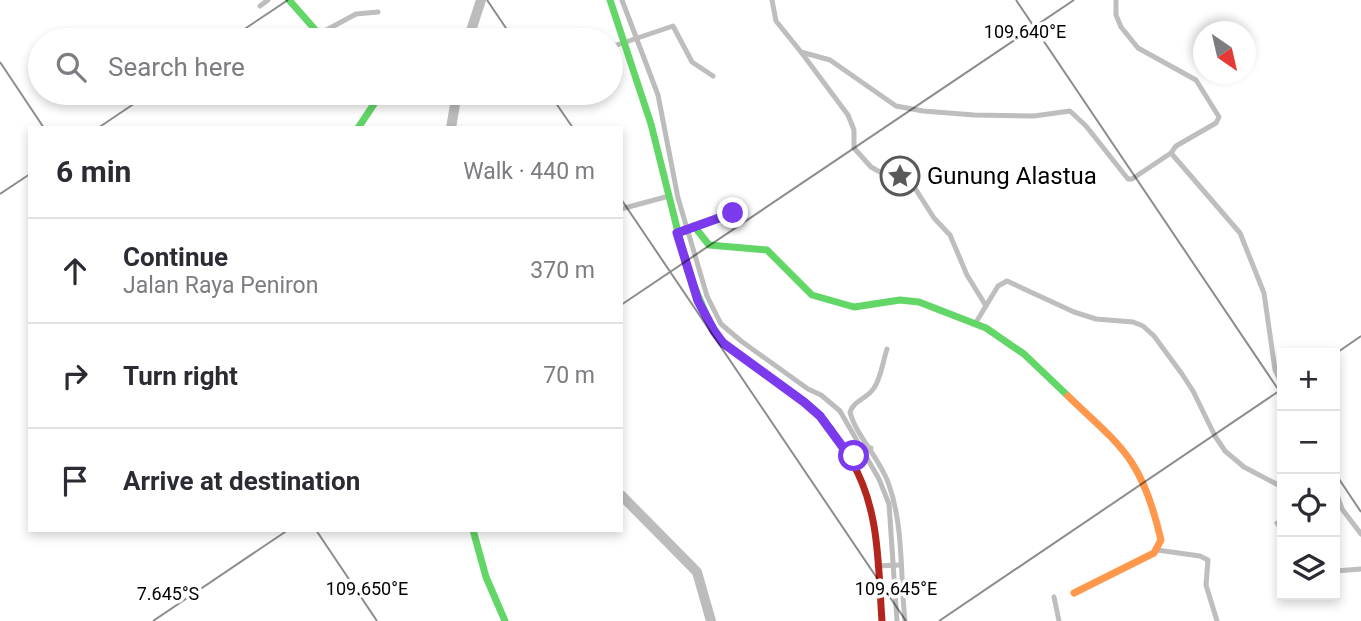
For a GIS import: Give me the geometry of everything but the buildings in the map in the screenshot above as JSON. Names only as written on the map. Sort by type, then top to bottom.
[{"type":"main road","points":[[289,0],[314,28]]},
{"type":"main road","points":[[610,0],[623,28]]},
{"type":"main road","points":[[623,28],[629,41],[698,301],[723,343],[815,411],[842,446],[869,500],[881,566],[882,621]]},
{"type":"main road","points":[[359,126],[372,105]]},
{"type":"main road","points":[[693,226],[709,246],[767,250],[812,295],[854,307],[900,300],[919,302],[995,332],[1024,354],[1115,442],[1130,460],[1153,507],[1161,536],[1157,550],[1074,593]]},
{"type":"main road","points":[[474,532],[486,577],[505,621]]},
{"type":"street","points":[[260,6],[268,0]]},
{"type":"street","points":[[772,0],[776,21],[844,108],[853,128],[854,148],[871,167],[880,172],[896,167],[906,174],[934,218],[950,235],[967,275],[986,306]]},
{"type":"street","points":[[801,52],[830,60],[898,106],[923,111],[977,115],[1034,116],[1070,111],[1086,126],[1129,179],[1134,179],[1171,153],[1176,146],[1217,122],[1219,114],[1196,80],[1138,48],[1122,28],[1116,15],[1116,0]]},
{"type":"street","points":[[330,28],[356,14],[378,12]]},
{"type":"street","points":[[623,43],[673,26],[692,62],[713,76]]},
{"type":"street","points":[[1171,153],[1240,233],[1264,293],[1277,374]]},
{"type":"street","points":[[623,208],[669,195]]},
{"type":"street","points":[[681,231],[733,213]]},
{"type":"street","points":[[975,324],[999,284],[1008,281],[1074,312],[1096,319],[1133,322],[1143,326],[1154,336],[1188,382],[1225,451],[1244,467],[1277,484]]},
{"type":"street","points":[[887,349],[876,386],[850,409],[851,417],[885,474],[895,508],[905,621]]},
{"type":"street","points":[[842,446],[852,455],[858,456],[869,449]]},
{"type":"street","points":[[1340,511],[1361,534]]},
{"type":"street","points":[[1157,550],[1200,556],[1208,560],[1206,585],[1217,621]]},
{"type":"street","points":[[881,566],[898,565]]},
{"type":"street","points":[[1340,571],[1361,569]]},
{"type":"street","points":[[1054,597],[1059,621]]},
{"type":"waterway","points":[[472,28],[481,0]]},
{"type":"waterway","points":[[622,0],[658,95],[678,198],[707,296],[721,324],[840,411],[879,479],[889,504],[897,621]]},
{"type":"waterway","points":[[451,126],[455,105]]},
{"type":"waterway","points":[[623,497],[697,572],[711,621]]},
{"type":"traffic: fast","points":[[289,0],[314,28]]},
{"type":"traffic: fast","points":[[610,0],[619,28]]},
{"type":"traffic: fast","points":[[623,39],[651,124],[688,272],[709,321],[723,343],[813,409],[830,428],[852,462]]},
{"type":"traffic: fast","points":[[359,126],[373,105]]},
{"type":"traffic: fast","points":[[694,226],[709,245],[767,250],[812,295],[854,307],[900,300],[919,302],[986,328],[1024,354],[1068,396]]},
{"type":"traffic: fast","points":[[474,532],[486,577],[505,621]]},
{"type":"traffic: slow","points":[[1068,396],[1110,436],[1132,463],[1150,500],[1161,540],[1154,553],[1074,593]]},
{"type":"traffic: jam","points":[[852,462],[861,480],[873,519],[882,621]]},
{"type":"place","name":"Gunung Alastua","points":[[900,176]]},
{"type":"route","points":[[733,213],[677,233],[698,301],[723,343],[804,402],[820,416],[842,446],[854,456]]}]
